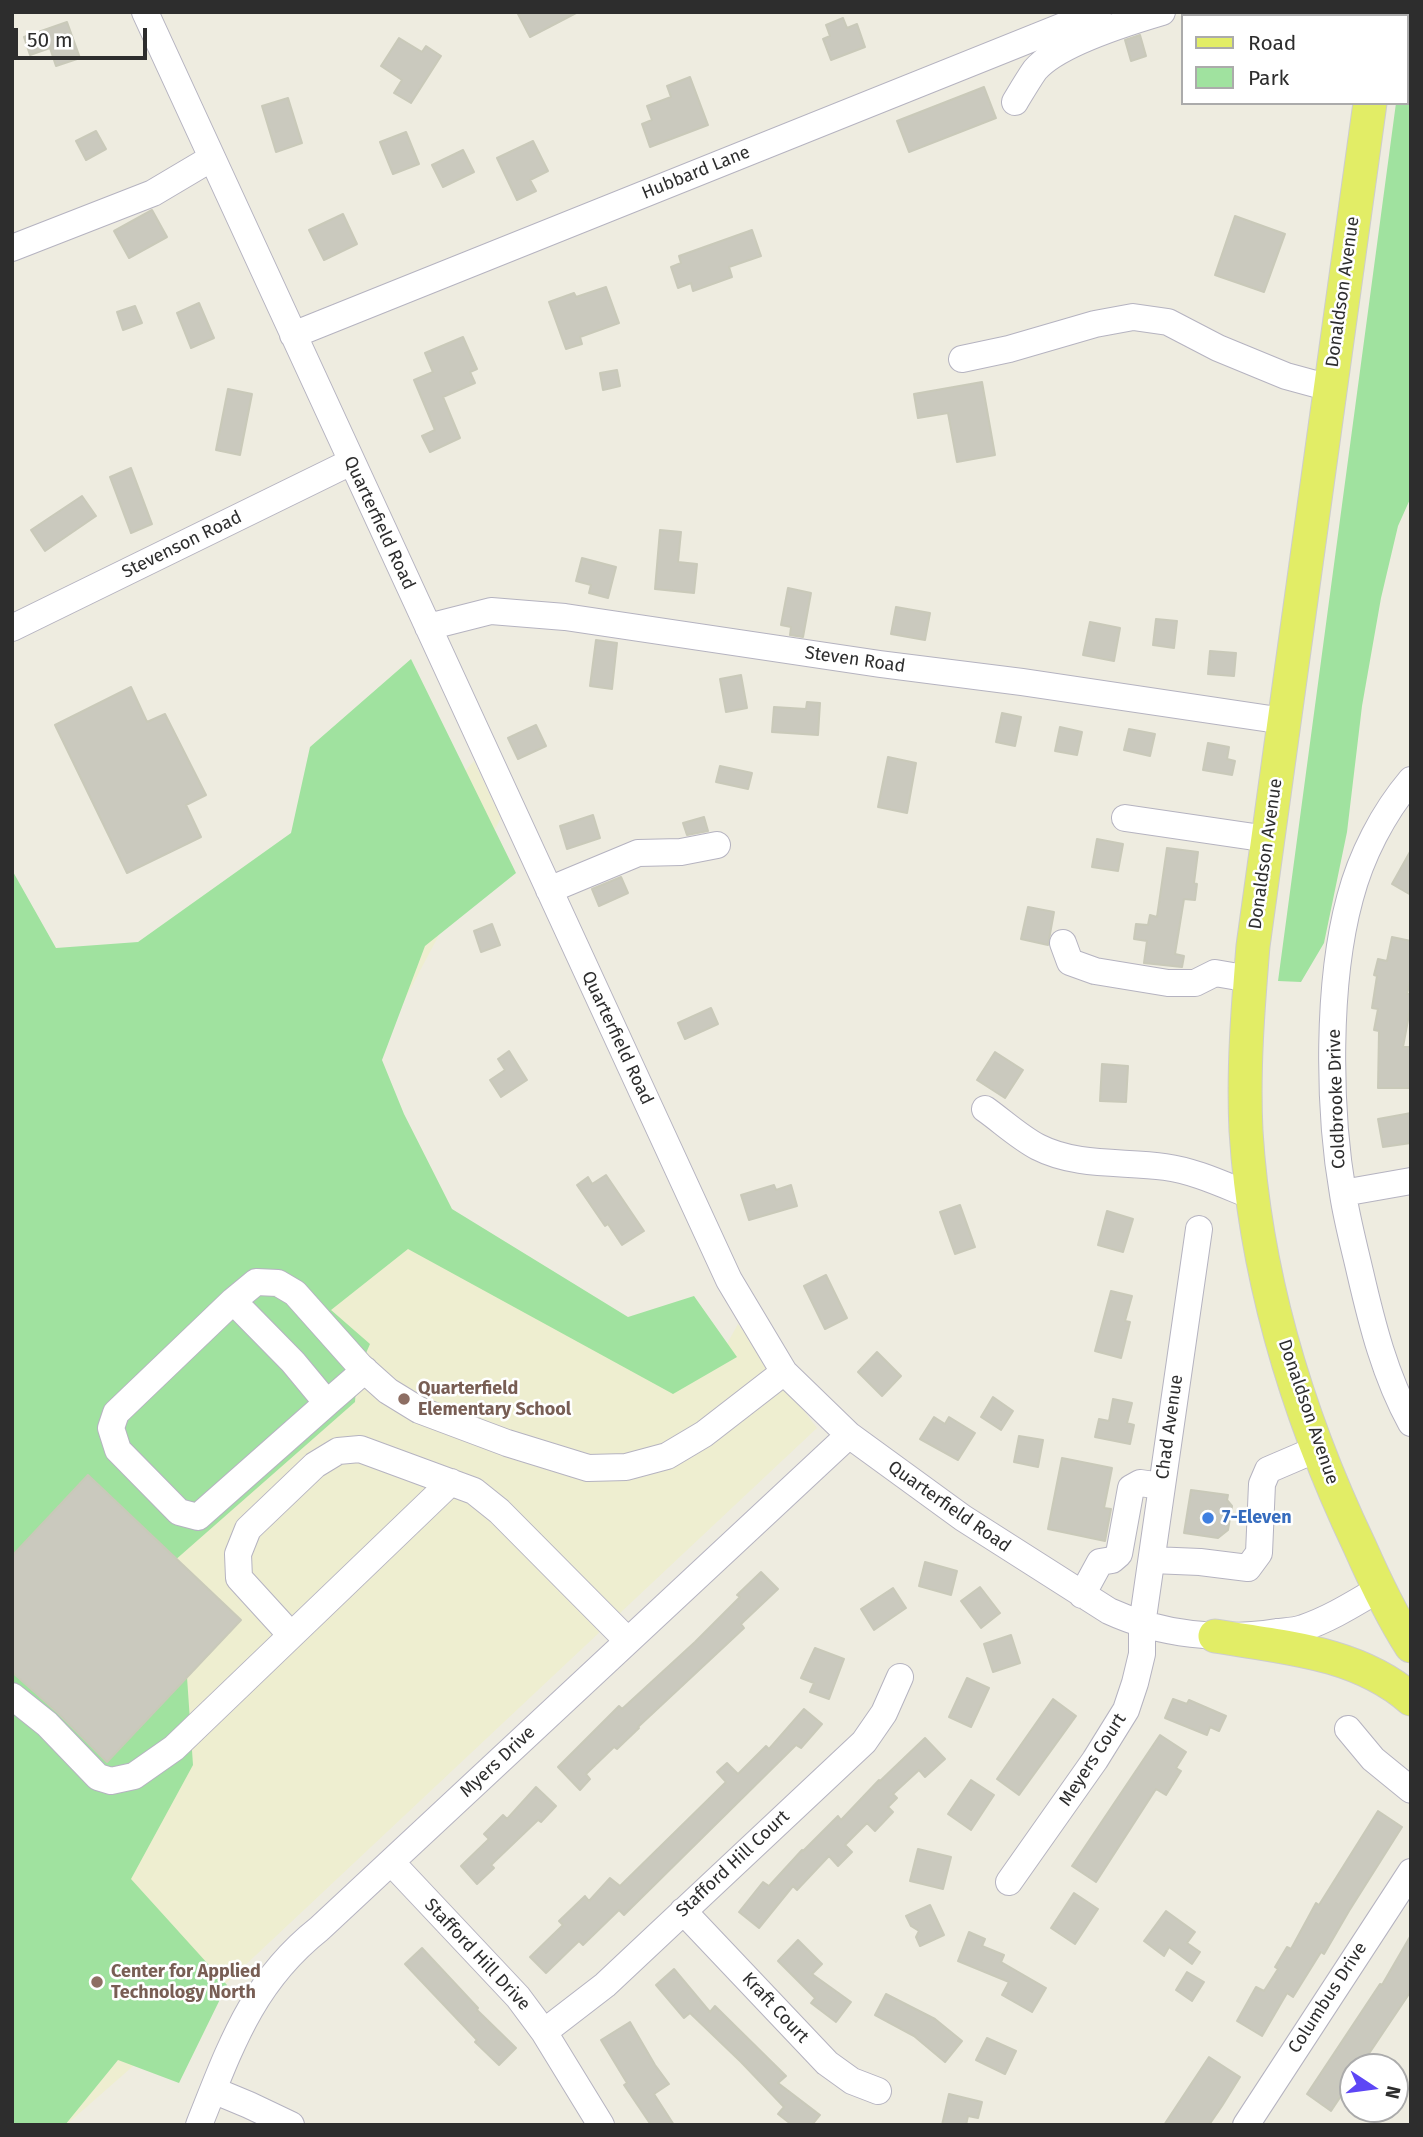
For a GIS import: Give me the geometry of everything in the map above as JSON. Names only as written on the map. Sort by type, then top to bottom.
[{"type":"main road","name":"Donaldson Avenue","points":[[1370,105],[1250,979],[1246,1044],[1246,1129],[1252,1196],[1267,1277],[1286,1351],[1317,1449],[1379,1589]]},
{"type":"main road","points":[[1379,1589],[1411,1646]]},
{"type":"main road","points":[[1215,1636],[1335,1659],[1382,1677],[1411,1699]]},
{"type":"street","name":"Quarterfield Road","points":[[145,12],[729,1280],[784,1372],[849,1435],[963,1518],[1082,1595],[1109,1611],[1142,1625],[1215,1636],[1301,1629],[1328,1618],[1379,1589]]},
{"type":"street","name":"Hubbard Lane","points":[[293,335],[1098,12]]},
{"type":"street","points":[[1015,102],[1037,68],[1067,47],[1123,23],[1162,12]]},
{"type":"street","points":[[12,248],[153,193],[212,158]]},
{"type":"street","points":[[962,359],[1009,349],[1095,324],[1133,317],[1168,322],[1218,348],[1286,376],[1330,388]]},
{"type":"street","name":"Stevenson Road","points":[[12,628],[351,462]]},
{"type":"street","name":"Steven Road","points":[[428,627],[491,611],[565,617],[1284,721]]},
{"type":"street","name":"Coldbrooke Drive","points":[[1410,784],[1387,814],[1365,855],[1350,897],[1337,975],[1333,1055],[1335,1136],[1343,1193],[1367,1304],[1386,1369],[1411,1423]]},
{"type":"street","points":[[1125,818],[1268,839]]},
{"type":"street","points":[[549,890],[639,853],[681,852],[717,845]]},
{"type":"street","points":[[1063,943],[1070,962],[1095,971],[1168,984],[1195,983],[1215,973],[1250,979]]},
{"type":"street","points":[[985,1109],[1037,1146],[1064,1156],[1189,1172],[1252,1196]]},
{"type":"street","points":[[1343,1193],[1411,1181]]},
{"type":"street","name":"Chad Avenue","points":[[1142,1625],[1199,1229]]},
{"type":"street","points":[[365,1370],[198,1517],[179,1512],[118,1450],[111,1428],[116,1413],[256,1282],[278,1283],[295,1293],[365,1370],[388,1391],[419,1410],[507,1443],[588,1468],[626,1467],[667,1456],[704,1434],[784,1372]]},
{"type":"street","points":[[233,1301],[293,1362],[327,1403]]},
{"type":"street","name":"Myers Drive","points":[[198,2125],[250,2008],[271,1975],[296,1947],[319,1929],[849,1435]]},
{"type":"street","points":[[1152,1560],[1248,1568],[1259,1553],[1262,1484],[1268,1471],[1317,1449]]},
{"type":"street","points":[[291,1635],[239,1578],[238,1554],[248,1529],[315,1465],[338,1451],[360,1450],[474,1491],[499,1511],[628,1641]]},
{"type":"street","points":[[12,1696],[47,1724],[98,1777],[110,1781],[134,1776],[174,1748],[452,1482]]},
{"type":"street","points":[[1082,1595],[1100,1562],[1112,1560],[1119,1554],[1131,1488],[1140,1483],[1162,1486]]},
{"type":"street","name":"Meyers Court","points":[[1009,1882],[1095,1760],[1126,1710],[1142,1654],[1142,1625]]},
{"type":"street","name":"Stafford Hill Court","points":[[544,2032],[605,1985],[864,1742],[884,1713],[900,1677]]},
{"type":"street","points":[[1348,1730],[1373,1759],[1411,1790]]},
{"type":"street","name":"Stafford Hill Drive","points":[[391,1862],[518,1997],[544,2032],[601,2125]]},
{"type":"street","name":"Columbus Drive","points":[[1246,2125],[1411,1872]]},
{"type":"street","name":"Kraft Court","points":[[683,1911],[827,2063],[852,2081],[878,2091]]},
{"type":"street","points":[[213,2090],[291,2125]]},
{"type":"shaded area","name":"Quarterfield Elementary School","points":[[474,761],[501,818],[362,1080],[409,1190],[713,1369],[738,1324],[817,1428],[206,2002],[66,2125],[12,2125],[12,1210],[200,1071]]},
{"type":"green space","points":[[1409,94],[1411,497],[1398,526],[1381,598],[1362,706],[1347,832],[1324,943],[1301,982],[1278,981],[1396,105],[1409,105]]},
{"type":"green space","points":[[411,659],[516,873],[425,946],[382,1060],[404,1114],[452,1209],[628,1317],[694,1296],[737,1357],[673,1394],[408,1249],[331,1310],[370,1344],[357,1374],[355,1402],[132,1598],[187,1677],[193,1765],[131,1879],[227,1985],[179,2083],[118,2060],[65,2125],[12,2125],[12,870],[56,948],[138,942],[291,833],[310,747]]},
{"type":"building","points":[[517,12],[578,12],[530,37]]},
{"type":"building","points":[[843,18],[847,28],[857,24],[865,47],[831,60],[823,39],[830,36],[826,25]]},
{"type":"building","points":[[67,22],[80,58],[56,66],[50,48],[30,55],[24,37]]},
{"type":"building","points":[[1140,35],[1146,56],[1131,61],[1125,40]]},
{"type":"building","points":[[399,38],[422,52],[426,46],[441,56],[411,103],[394,93],[402,80],[381,66]]},
{"type":"building","points":[[690,77],[708,125],[650,147],[642,124],[652,120],[647,106],[671,97],[667,86]]},
{"type":"building","points":[[984,87],[996,118],[909,152],[897,121]]},
{"type":"building","points":[[288,98],[302,143],[276,152],[262,106]]},
{"type":"building","points":[[96,131],[106,149],[86,160],[76,141]]},
{"type":"building","points":[[406,132],[419,164],[393,174],[380,142]]},
{"type":"building","points":[[533,141],[548,171],[530,180],[536,191],[517,200],[497,158]]},
{"type":"building","points":[[463,150],[474,172],[443,187],[432,165]]},
{"type":"building","points":[[152,210],[167,237],[129,258],[114,231]]},
{"type":"building","points":[[343,214],[357,244],[324,260],[309,230]]},
{"type":"building","points":[[1235,216],[1285,234],[1264,292],[1215,275]]},
{"type":"building","points":[[752,230],[761,256],[729,267],[732,277],[693,291],[691,283],[678,288],[671,267],[681,263],[679,256]]},
{"type":"building","points":[[606,287],[619,323],[580,337],[582,344],[566,349],[549,302],[574,293],[576,297]]},
{"type":"building","points":[[199,303],[214,338],[191,348],[177,313]]},
{"type":"building","points":[[135,306],[142,323],[123,330],[117,312]]},
{"type":"building","points":[[463,337],[477,369],[470,372],[475,383],[443,397],[460,438],[430,452],[422,436],[435,430],[414,380],[433,372],[425,353]]},
{"type":"building","points":[[617,370],[620,386],[603,390],[600,373]]},
{"type":"building","points":[[982,382],[995,455],[957,462],[948,413],[918,418],[914,394]]},
{"type":"building","points":[[228,389],[252,394],[240,455],[216,450]]},
{"type":"building","points":[[131,468],[152,524],[131,533],[110,477]]},
{"type":"building","points":[[82,496],[96,516],[45,551],[31,530]]},
{"type":"building","points":[[660,530],[681,532],[678,562],[697,564],[694,593],[655,589]]},
{"type":"building","points":[[582,558],[616,567],[608,598],[589,593],[591,585],[576,581]]},
{"type":"building","points":[[788,588],[811,593],[803,637],[790,635],[791,627],[781,625]]},
{"type":"building","points":[[896,607],[930,613],[925,640],[891,634]]},
{"type":"building","points":[[1156,619],[1177,621],[1174,648],[1153,645]]},
{"type":"building","points":[[1090,622],[1120,628],[1114,661],[1083,655]]},
{"type":"building","points":[[596,640],[617,643],[612,689],[590,686]]},
{"type":"building","points":[[1210,651],[1236,653],[1234,676],[1208,674]]},
{"type":"building","points":[[741,675],[747,708],[726,712],[720,679]]},
{"type":"building","points":[[131,687],[147,722],[165,714],[206,795],[186,805],[201,837],[127,873],[55,725]]},
{"type":"building","points":[[807,702],[820,703],[818,735],[772,732],[774,707],[806,709]]},
{"type":"building","points":[[1002,713],[1021,717],[1015,746],[996,742]]},
{"type":"building","points":[[536,725],[546,746],[518,759],[508,738]]},
{"type":"building","points":[[1060,727],[1082,732],[1077,755],[1055,751]]},
{"type":"building","points":[[1129,729],[1155,734],[1150,756],[1124,750]]},
{"type":"building","points":[[1208,743],[1229,747],[1227,759],[1235,761],[1232,775],[1203,770]]},
{"type":"building","points":[[888,757],[916,763],[907,813],[878,807]]},
{"type":"building","points":[[720,766],[752,773],[748,789],[716,782]]},
{"type":"building","points":[[593,815],[600,838],[567,849],[560,826]]},
{"type":"building","points":[[704,817],[708,831],[687,835],[683,823]]},
{"type":"building","points":[[1097,839],[1123,844],[1118,871],[1092,867]]},
{"type":"building","points":[[1167,848],[1198,852],[1195,900],[1184,899],[1175,954],[1184,956],[1182,967],[1144,963],[1147,941],[1134,939],[1136,924],[1148,925],[1150,915],[1157,917]]},
{"type":"building","points":[[1411,850],[1411,895],[1392,884]]},
{"type":"building","points":[[621,877],[628,893],[599,906],[592,889]]},
{"type":"building","points":[[1028,907],[1054,912],[1048,945],[1021,939]]},
{"type":"building","points":[[492,924],[500,945],[481,952],[474,931]]},
{"type":"building","points":[[1392,937],[1411,941],[1411,978],[1407,994],[1411,994],[1411,1004],[1403,1047],[1411,1047],[1411,1088],[1378,1088],[1379,1031],[1374,1030],[1378,1009],[1372,1008],[1377,976],[1374,975],[1378,959],[1387,961]]},
{"type":"building","points":[[711,1008],[718,1024],[685,1039],[678,1023]]},
{"type":"building","points":[[509,1051],[527,1080],[501,1097],[490,1080],[505,1070],[498,1059]]},
{"type":"building","points":[[995,1052],[1023,1070],[1005,1098],[977,1080]]},
{"type":"building","points":[[1102,1064],[1128,1066],[1126,1102],[1100,1101]]},
{"type":"building","points":[[1411,1113],[1411,1143],[1383,1147],[1378,1119]]},
{"type":"building","points":[[606,1175],[644,1231],[622,1245],[608,1224],[605,1226],[577,1185],[588,1177],[592,1184]]},
{"type":"building","points":[[774,1185],[776,1190],[791,1185],[797,1206],[749,1220],[741,1195]]},
{"type":"building","points":[[960,1205],[975,1247],[955,1254],[940,1212]]},
{"type":"building","points":[[1107,1211],[1133,1219],[1123,1252],[1098,1245]]},
{"type":"building","points":[[826,1275],[847,1318],[825,1329],[804,1286]]},
{"type":"building","points":[[1111,1291],[1132,1296],[1125,1321],[1130,1322],[1121,1358],[1095,1351]]},
{"type":"building","points":[[877,1352],[901,1376],[882,1396],[858,1372]]},
{"type":"building","points":[[993,1397],[1013,1411],[1001,1430],[981,1417]]},
{"type":"building","points":[[1113,1399],[1132,1403],[1127,1423],[1134,1425],[1130,1444],[1095,1437],[1099,1419],[1109,1421]]},
{"type":"building","points":[[934,1417],[945,1424],[949,1417],[975,1433],[958,1460],[920,1439]]},
{"type":"building","points":[[1019,1436],[1043,1440],[1038,1467],[1014,1462]]},
{"type":"building","points":[[1062,1458],[1112,1468],[1104,1508],[1111,1509],[1105,1541],[1048,1529]]},
{"type":"building","points":[[88,1475],[241,1620],[107,1762],[12,1672],[12,1556]]},
{"type":"building","name":"7-Eleven","points":[[1191,1490],[1228,1495],[1227,1500],[1232,1506],[1228,1530],[1218,1538],[1184,1533]]},
{"type":"building","points":[[925,1562],[957,1571],[951,1595],[919,1586]]},
{"type":"building","points":[[761,1572],[778,1589],[741,1624],[744,1628],[617,1749],[614,1747],[586,1774],[590,1779],[580,1790],[558,1767],[619,1706],[622,1709],[695,1642]]},
{"type":"building","points":[[980,1587],[1000,1613],[981,1628],[961,1601]]},
{"type":"building","points":[[893,1588],[906,1608],[874,1630],[861,1609]]},
{"type":"building","points":[[1011,1635],[1020,1663],[993,1672],[984,1644]]},
{"type":"building","points":[[815,1648],[844,1659],[829,1699],[810,1692],[814,1683],[801,1678]]},
{"type":"building","points":[[967,1678],[989,1688],[971,1727],[949,1717]]},
{"type":"building","points":[[1053,1699],[1076,1716],[1019,1795],[997,1779]]},
{"type":"building","points":[[1173,1699],[1187,1704],[1189,1700],[1226,1716],[1219,1731],[1210,1727],[1207,1735],[1165,1718]]},
{"type":"building","points":[[804,1709],[822,1724],[801,1748],[796,1745],[624,1915],[619,1910],[583,1945],[579,1941],[546,1973],[530,1957],[563,1925],[559,1921],[585,1896],[589,1901],[610,1878],[620,1886],[726,1782],[717,1772],[727,1763],[738,1774],[766,1746],[769,1749]]},
{"type":"building","points":[[1160,1735],[1186,1752],[1176,1768],[1181,1771],[1166,1795],[1156,1789],[1096,1882],[1072,1866]]},
{"type":"building","points":[[925,1738],[945,1759],[925,1777],[919,1770],[893,1794],[897,1798],[888,1807],[893,1812],[875,1831],[867,1823],[845,1845],[852,1852],[838,1866],[829,1856],[797,1890],[793,1886],[759,1928],[739,1912],[763,1882],[769,1886],[802,1850],[838,1816],[841,1820]]},
{"type":"building","points":[[971,1780],[994,1795],[971,1830],[948,1814]]},
{"type":"building","points":[[536,1787],[556,1806],[491,1865],[494,1868],[477,1884],[461,1866],[489,1839],[484,1834],[503,1815],[507,1819]]},
{"type":"building","points":[[1378,1811],[1402,1827],[1324,1954],[1321,1952],[1293,1997],[1287,1993],[1262,2036],[1237,2021],[1256,1987],[1264,1991],[1278,1969],[1275,1967],[1287,1947],[1291,1949],[1316,1903],[1319,1905]]},
{"type":"building","points":[[918,1849],[951,1857],[943,1889],[910,1881]]},
{"type":"building","points":[[1074,1893],[1098,1909],[1075,1944],[1051,1928]]},
{"type":"building","points":[[930,1905],[944,1935],[920,1946],[916,1937],[919,1931],[911,1926],[906,1916]]},
{"type":"building","points":[[1166,1911],[1195,1932],[1187,1943],[1200,1952],[1192,1964],[1169,1947],[1164,1956],[1144,1941]]},
{"type":"building","points":[[969,1932],[985,1939],[982,1946],[1004,1955],[1001,1962],[1046,1988],[1032,2012],[1002,1995],[1009,1982],[958,1961]]},
{"type":"building","points":[[1411,1935],[1411,1991],[1369,2053],[1339,2053],[1339,2099],[1331,2111],[1307,2094],[1380,1984],[1382,1985]]},
{"type":"building","points":[[798,1940],[822,1964],[812,1974],[851,2002],[836,2022],[811,2003],[815,1998],[778,1961]]},
{"type":"building","points":[[422,1948],[477,2010],[516,2048],[499,2065],[405,1964]]},
{"type":"building","points":[[674,1969],[710,2012],[715,2006],[786,2076],[778,2083],[820,2115],[812,2125],[792,2125],[778,2114],[784,2107],[741,2062],[690,2013],[684,2018],[656,1985]]},
{"type":"building","points":[[1187,1972],[1204,1982],[1192,2001],[1176,1990]]},
{"type":"building","points":[[886,1994],[935,2019],[962,2041],[945,2062],[914,2036],[875,2015]]},
{"type":"building","points":[[630,2022],[669,2084],[654,2094],[674,2125],[651,2125],[624,2085],[627,2083],[601,2040]]},
{"type":"building","points":[[987,2038],[1016,2051],[1005,2074],[976,2060]]},
{"type":"building","points":[[1209,2057],[1240,2077],[1222,2106],[1209,2125],[1164,2125]]},
{"type":"building","points":[[949,2094],[982,2102],[978,2118],[968,2116],[966,2125],[942,2125]]},
{"type":"place","name":"Quarterfield Elementary School","points":[[404,1399]]},
{"type":"place","name":"7-Eleven","points":[[1208,1518]]},
{"type":"place","name":"Center for Applied Technology North","points":[[97,1982]]}]
